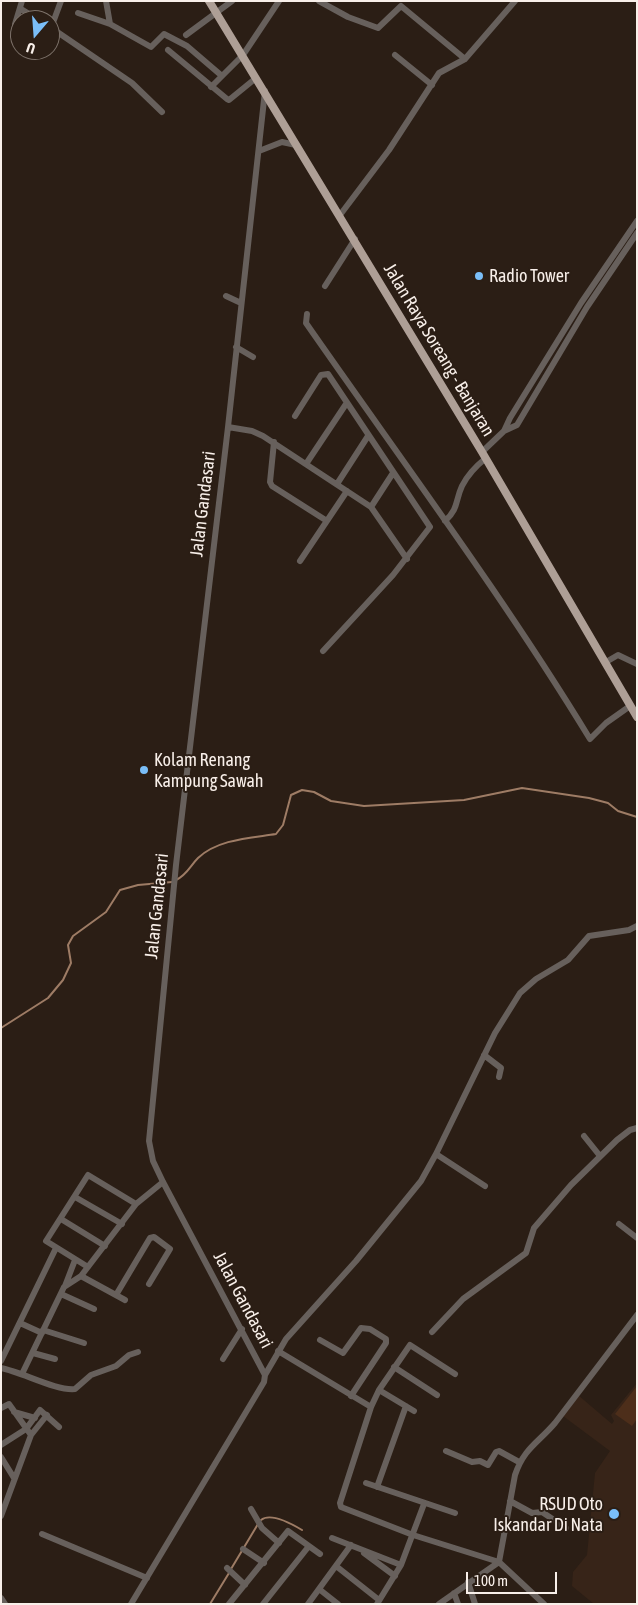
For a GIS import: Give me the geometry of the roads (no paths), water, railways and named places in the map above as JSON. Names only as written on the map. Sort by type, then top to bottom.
[{"type":"main road","name":"Jalan Raya Soreang - Banjaran","points":[[209,1],[355,239],[484,455],[637,718]]},
{"type":"street","points":[[106,1],[110,24]]},
{"type":"street","points":[[186,35],[232,1]]},
{"type":"street","points":[[211,88],[243,55],[279,1]]},
{"type":"street","points":[[319,1],[348,17],[378,28],[401,6],[465,59]]},
{"type":"street","points":[[340,215],[389,150],[443,69],[465,59],[514,1]]},
{"type":"street","points":[[78,13],[110,24],[149,47],[164,34],[187,46],[222,76]]},
{"type":"street","points":[[60,33],[132,83],[162,112]]},
{"type":"street","points":[[168,50],[223,98],[229,100],[256,78]]},
{"type":"street","points":[[395,55],[432,85]]},
{"type":"street","name":"Jalan Gandasari","points":[[131,1604],[264,1382],[265,1375],[163,1182],[153,1160],[149,1141],[176,865],[228,427],[265,92]]},
{"type":"street","points":[[259,151],[282,142],[296,145]]},
{"type":"street","points":[[504,431],[517,424],[634,233],[637,221]]},
{"type":"street","points":[[445,521],[458,506],[462,487],[472,469],[504,431],[510,418],[585,296],[634,233]]},
{"type":"street","points":[[324,286],[355,239]]},
{"type":"street","points":[[226,296],[241,303]]},
{"type":"street","points":[[585,296],[592,300]]},
{"type":"street","points":[[307,314],[306,323],[545,665],[590,739],[606,723],[630,706]]},
{"type":"street","points":[[236,347],[253,357]]},
{"type":"street","points":[[543,364],[550,368]]},
{"type":"street","points":[[295,416],[324,373],[328,374],[346,404],[430,527],[406,559],[323,651]]},
{"type":"street","points":[[306,464],[346,404]]},
{"type":"street","points":[[228,427],[252,431],[274,442],[372,506],[406,559]]},
{"type":"street","points":[[337,484],[368,436]]},
{"type":"street","points":[[274,442],[271,484],[327,522]]},
{"type":"street","points":[[372,506],[393,473]]},
{"type":"street","points":[[300,561],[347,491]]},
{"type":"street","points":[[606,662],[616,655],[637,664]]},
{"type":"street","points":[[265,1375],[291,1332],[356,1261],[416,1188],[436,1154],[484,1055],[516,998],[536,979],[568,960],[589,936],[628,930],[637,926]]},
{"type":"street","points":[[484,1055],[501,1068],[499,1077]]},
{"type":"street","points":[[432,1332],[463,1299],[526,1252],[537,1224],[600,1156],[630,1130],[637,1128]]},
{"type":"street","points":[[584,1136],[600,1156]]},
{"type":"street","points":[[436,1154],[485,1186]]},
{"type":"street","points":[[88,1267],[47,1243],[46,1240],[88,1174],[136,1204]]},
{"type":"street","points":[[64,1287],[81,1276],[136,1204],[163,1182]]},
{"type":"street","points":[[75,1197],[122,1224]]},
{"type":"street","points":[[61,1219],[105,1246]]},
{"type":"street","points":[[620,1224],[637,1238]]},
{"type":"street","points":[[116,1295],[150,1238],[154,1237],[170,1249],[149,1284]]},
{"type":"street","points":[[1,1361],[56,1248]]},
{"type":"street","points":[[22,1374],[61,1294],[75,1260]]},
{"type":"street","points":[[81,1276],[125,1300]]},
{"type":"street","points":[[61,1294],[94,1309]]},
{"type":"street","points":[[439,1604],[468,1582],[500,1562],[510,1501],[519,1462],[527,1449],[555,1423],[637,1315]]},
{"type":"street","points":[[20,1323],[43,1332],[84,1343]]},
{"type":"street","points":[[320,1340],[343,1354],[361,1328],[370,1329],[386,1339],[386,1343],[351,1396]]},
{"type":"street","points":[[223,1359],[242,1329]]},
{"type":"street","points":[[455,1374],[410,1345],[379,1390],[371,1407],[340,1503],[346,1510],[413,1535],[500,1562],[544,1604]]},
{"type":"street","points":[[278,1351],[371,1407]]},
{"type":"street","points":[[1,1368],[59,1387],[75,1390],[91,1375],[119,1365],[129,1355],[138,1352]]},
{"type":"street","points":[[33,1353],[56,1359]]},
{"type":"street","points":[[394,1367],[437,1395]]},
{"type":"street","points":[[379,1390],[414,1411]]},
{"type":"street","points":[[1,1408],[8,1404],[31,1435]]},
{"type":"street","points":[[377,1487],[406,1406]]},
{"type":"street","points":[[1,1445],[26,1429],[40,1410],[59,1427]]},
{"type":"street","points":[[14,1412],[35,1418]]},
{"type":"street","points":[[1,1516],[31,1435],[46,1416]]},
{"type":"street","points":[[446,1451],[472,1462],[480,1461],[488,1465],[496,1452],[499,1451],[519,1462]]},
{"type":"street","points":[[1,1457],[14,1478]]},
{"type":"street","points":[[366,1483],[454,1513]]},
{"type":"street","points":[[510,1501],[532,1513],[542,1512],[566,1528]]},
{"type":"street","points":[[336,1566],[378,1602],[401,1565],[424,1504]]},
{"type":"street","points":[[251,1509],[279,1543]]},
{"type":"street","points":[[229,1604],[288,1531],[320,1554]]},
{"type":"street","points":[[42,1534],[147,1578]]},
{"type":"street","points":[[332,1538],[401,1565]]},
{"type":"street","points":[[263,1604],[309,1546]]},
{"type":"street","points":[[308,1604],[353,1546]]},
{"type":"street","points":[[353,1546],[395,1576]]},
{"type":"street","points":[[243,1549],[264,1563]]},
{"type":"street","points":[[229,1570],[245,1585]]},
{"type":"street","points":[[468,1582],[475,1604]]},
{"type":"street","points":[[319,1589],[338,1604]]},
{"type":"street","points":[[454,1593],[458,1604]]},
{"type":"street","points":[[1,1598],[5,1604]]},
{"type":"waterway","points":[[176,880],[186,873],[198,858],[215,847],[235,840],[276,834],[283,825],[291,795],[302,790],[314,792],[331,801],[364,806],[464,800],[522,788],[589,798],[608,803],[618,811],[637,817]]},
{"type":"waterway","points":[[1,1028],[48,998],[63,980],[71,963],[68,945],[73,936],[106,912],[120,890],[138,885],[172,882]]},
{"type":"waterway","points":[[261,1520],[270,1517],[276,1518],[302,1530]]},
{"type":"waterway","points":[[231,1569],[258,1524]]},
{"type":"waterway","points":[[210,1604],[229,1573]]},
{"type":"place","name":"Radio Tower","points":[[479,276]]},
{"type":"place","name":"Kolam Renang Kampung Sawah","points":[[144,770]]},
{"type":"place","name":"RSUD Oto Iskandar Di Nata","points":[[614,1514]]}]
